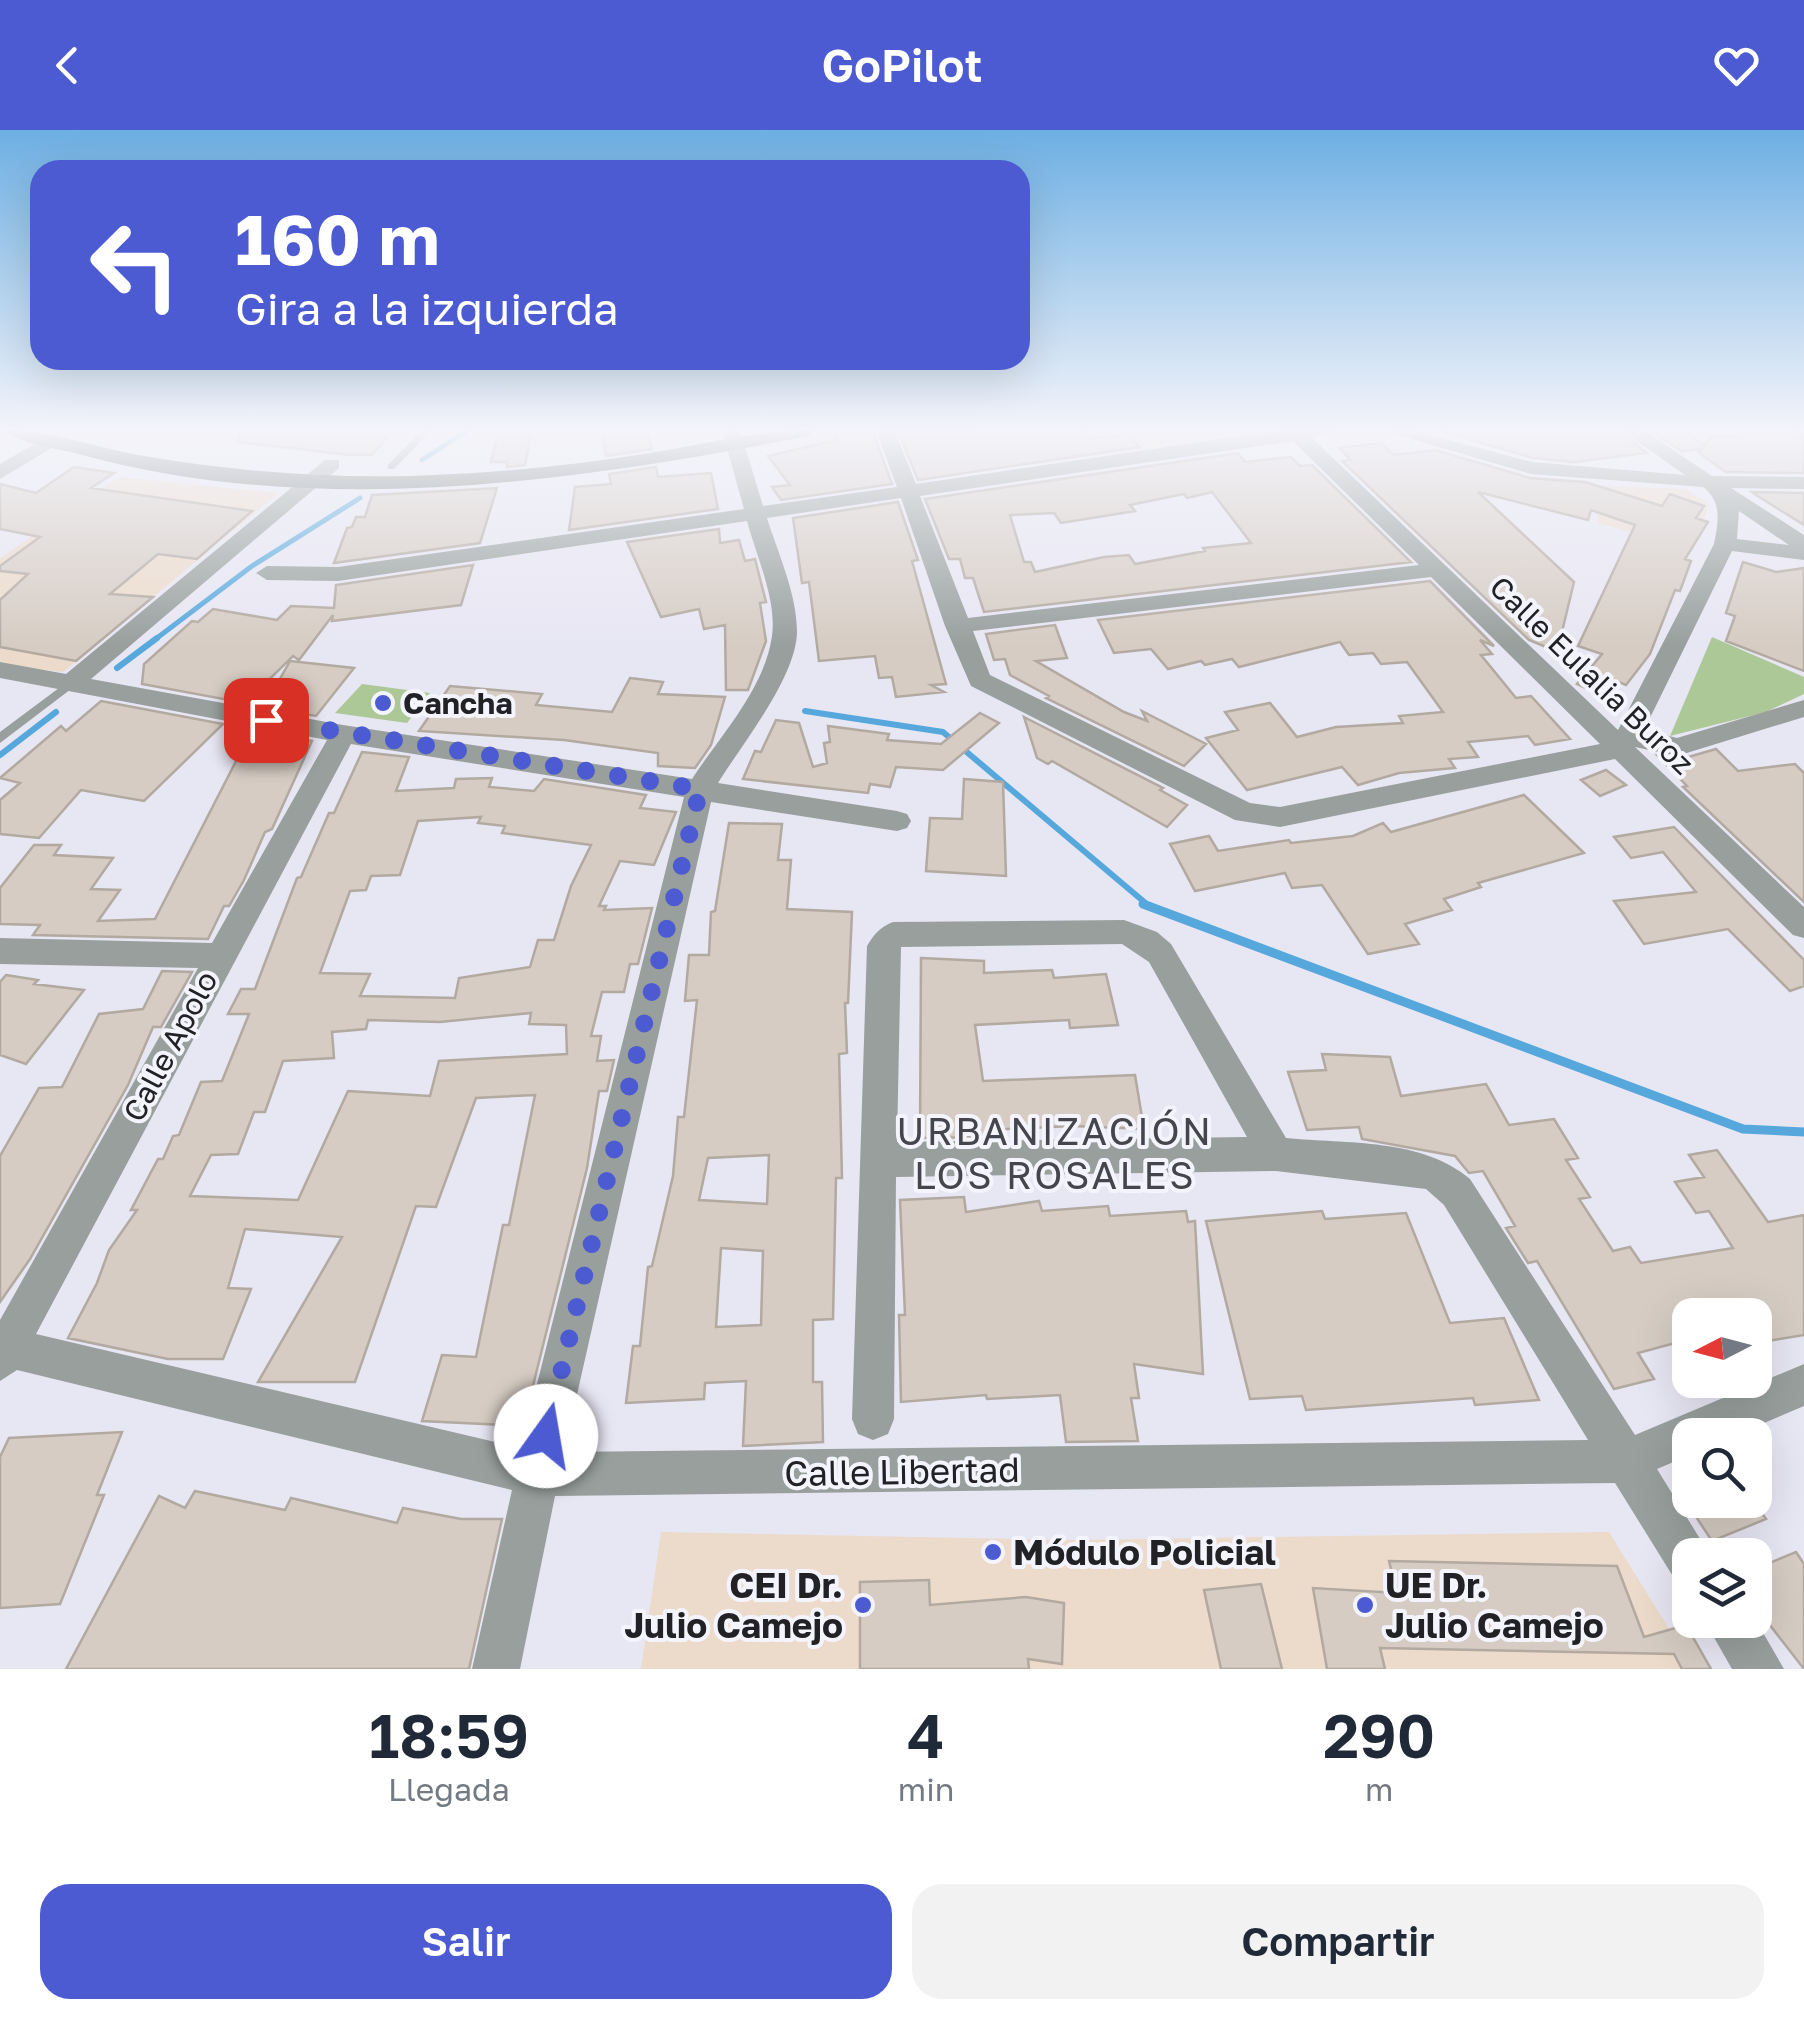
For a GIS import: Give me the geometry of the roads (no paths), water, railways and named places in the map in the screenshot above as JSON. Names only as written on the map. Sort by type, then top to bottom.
[{"type":"street","points":[[71,683],[288,502]]},
{"type":"street","points":[[496,1669],[537,1474],[700,789],[775,670],[785,633],[753,502]]},
{"type":"street","points":[[266,573],[338,574],[822,502]]},
{"type":"street","points":[[911,502],[980,680],[1245,812],[1280,817],[1625,742],[1677,746],[1804,708]]},
{"type":"street","name":"Calle Eulalia Buroz","points":[[1366,502],[1625,742],[1804,926]]},
{"type":"street","points":[[1625,742],[1725,544],[1730,515],[1721,502]]},
{"type":"street","points":[[1736,502],[1804,549]]},
{"type":"street","points":[[1725,544],[1804,549]]},
{"type":"street","points":[[957,626],[1437,570]]},
{"type":"street","points":[[0,670],[343,734],[897,821]]},
{"type":"street","name":"Calle Apolo","points":[[2,1351],[343,734]]},
{"type":"street","points":[[873,1419],[883,946],[893,935],[1124,932],[1146,941],[1160,953],[1276,1154]]},
{"type":"street","points":[[0,951],[218,956]]},
{"type":"street","points":[[877,1160],[1276,1154],[1418,1168],[1438,1175],[1456,1192],[1674,1538]]},
{"type":"street","name":"Calle Libertad","points":[[2,1351],[537,1474],[1624,1461],[1804,1385]]},
{"type":"street","points":[[1740,1638],[1760,1669]]},
{"type":"lane","points":[[0,739],[71,683]]},
{"type":"waterway","points":[[153,641],[252,566],[354,502]]},
{"type":"waterway","points":[[153,641],[157,638]]},
{"type":"waterway","points":[[117,668],[153,641]]},
{"type":"waterway","points":[[805,711],[943,732],[1149,906]]},
{"type":"waterway","points":[[0,755],[56,712]]},
{"type":"waterway","points":[[1143,904],[1743,1129],[1804,1132]]},
{"type":"place","name":"Cancha","points":[[383,703]]},
{"type":"place","name":"Módulo Policial","points":[[993,1552]]},
{"type":"place","name":"CEI Dr. Julio Camejo","points":[[863,1605]]},
{"type":"place","name":"UE Dr. Julio Camejo","points":[[1365,1605]]},
{"type":"district","name":"URBANIZACIÓN LOS ROSALES","points":[[1055,1152]]}]
